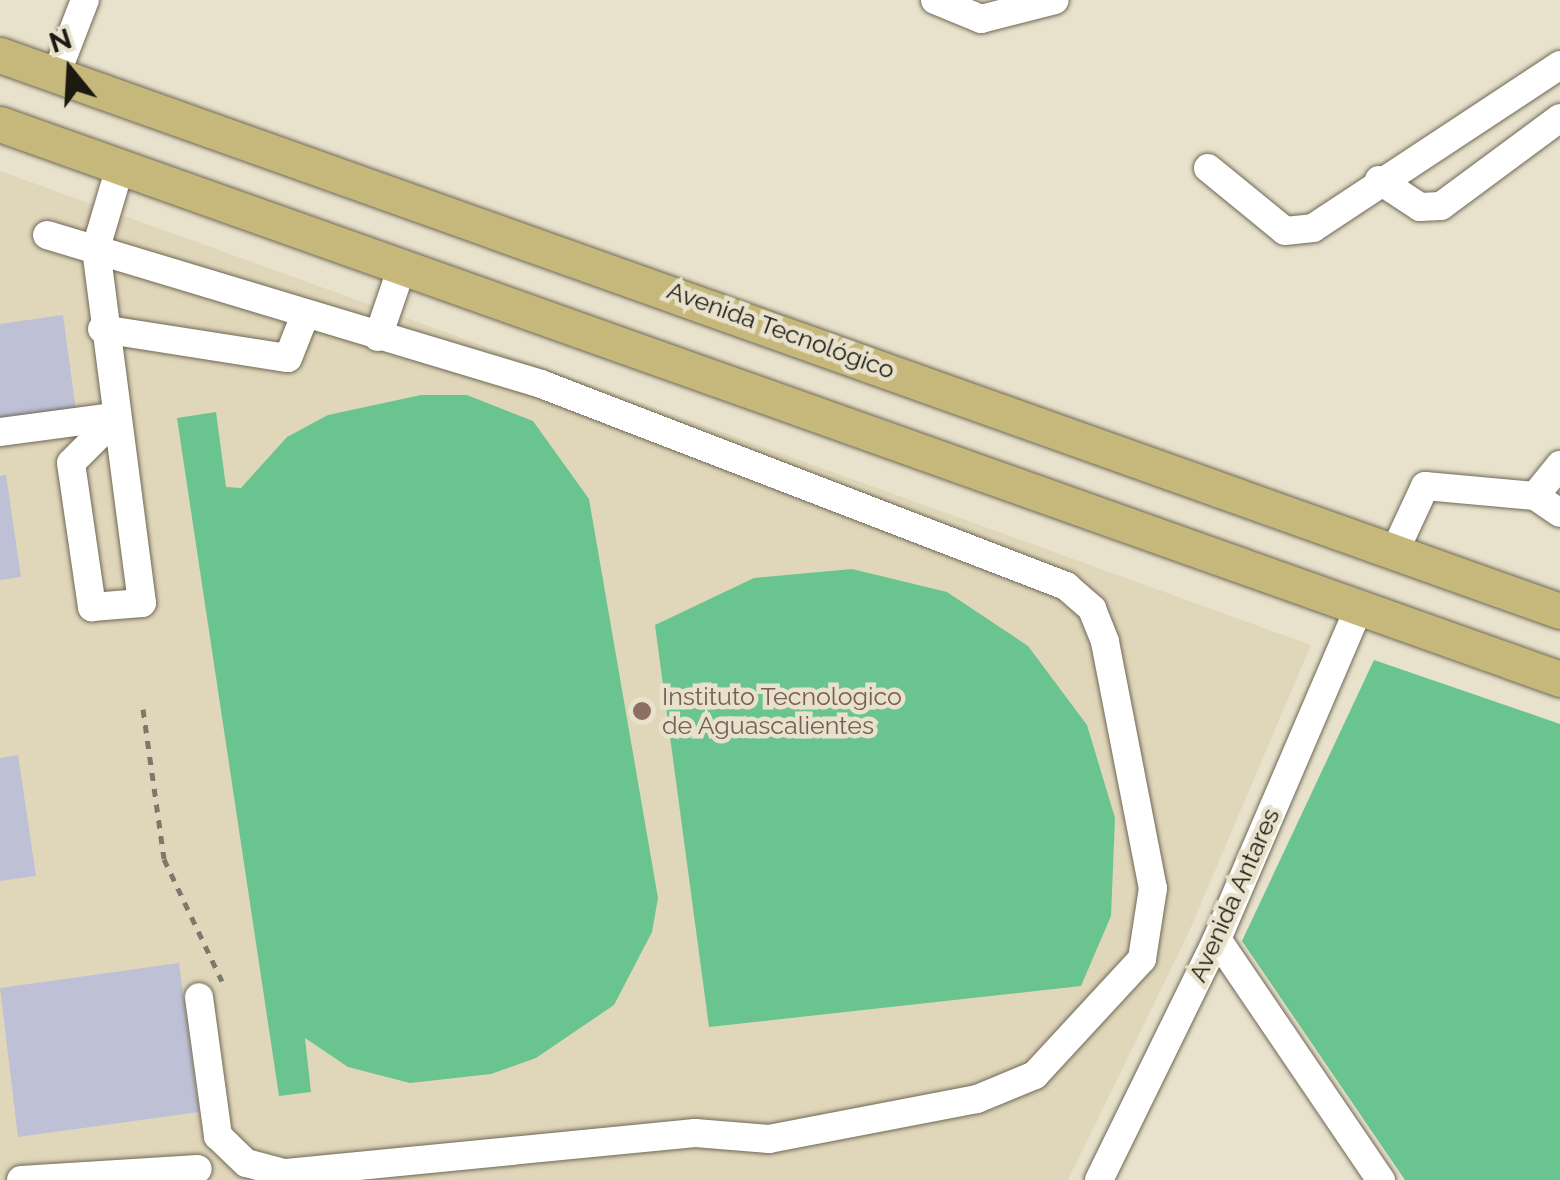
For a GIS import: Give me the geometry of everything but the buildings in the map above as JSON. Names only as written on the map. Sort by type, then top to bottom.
[{"type":"main road","name":"Avenida Tecnológico","points":[[0,55],[1393,555],[1560,611]]},
{"type":"main road","points":[[0,124],[1560,679]]},
{"type":"main road","points":[[1447,573],[1472,601],[1560,632]]},
{"type":"street","points":[[56,75],[84,0]]},
{"type":"street","points":[[934,0],[981,20],[1055,0]]},
{"type":"street","points":[[1208,168],[1284,231],[1313,228],[1379,180],[1560,66]]},
{"type":"street","points":[[1379,180],[1420,207],[1441,206],[1560,118]]},
{"type":"street","points":[[113,419],[71,463],[92,607],[142,602],[113,419],[96,248],[120,167]]},
{"type":"street","points":[[47,234],[305,316],[541,384],[1066,586],[1092,609],[1105,642],[1152,923],[1142,959],[1118,991],[1025,1081],[769,1139],[695,1133],[284,1173],[246,1162],[218,1136],[211,994]]},
{"type":"street","points":[[378,337],[402,267]]},
{"type":"street","points":[[102,329],[288,358],[305,316]]},
{"type":"street","points":[[0,432],[113,419]]},
{"type":"street","points":[[1535,496],[1560,465]]},
{"type":"street","points":[[1393,555],[1425,486],[1535,496],[1560,513]]},
{"type":"street","name":"Avenida Antares","points":[[1099,1180],[1217,939],[1360,606]]},
{"type":"street","points":[[1217,939],[1381,1180]]},
{"type":"street","points":[[21,1180],[198,1170]]},
{"type":"path","points":[[143,710],[164,859],[200,919],[211,994]]},
{"type":"shaded area","name":"Instituto Tecnologico de Aguascalientes","points":[[0,171],[1311,645],[1188,934],[1068,1180],[0,1180]]},
{"type":"green space","points":[[421,395],[467,395],[533,421],[589,499],[658,898],[652,932],[614,1005],[536,1058],[491,1074],[410,1083],[348,1067],[305,1038],[311,1092],[279,1096],[177,418],[216,412],[226,487],[241,488],[287,437],[328,415]]},
{"type":"green space","points":[[852,569],[947,592],[1028,646],[1087,725],[1115,818],[1111,916],[1081,986],[709,1027],[655,625],[754,578]]},
{"type":"green space","points":[[1374,660],[1560,724],[1560,1180],[1405,1180],[1242,941]]},
{"type":"place","name":"Instituto Tecnologico de Aguascalientes","points":[[642,711]]}]
